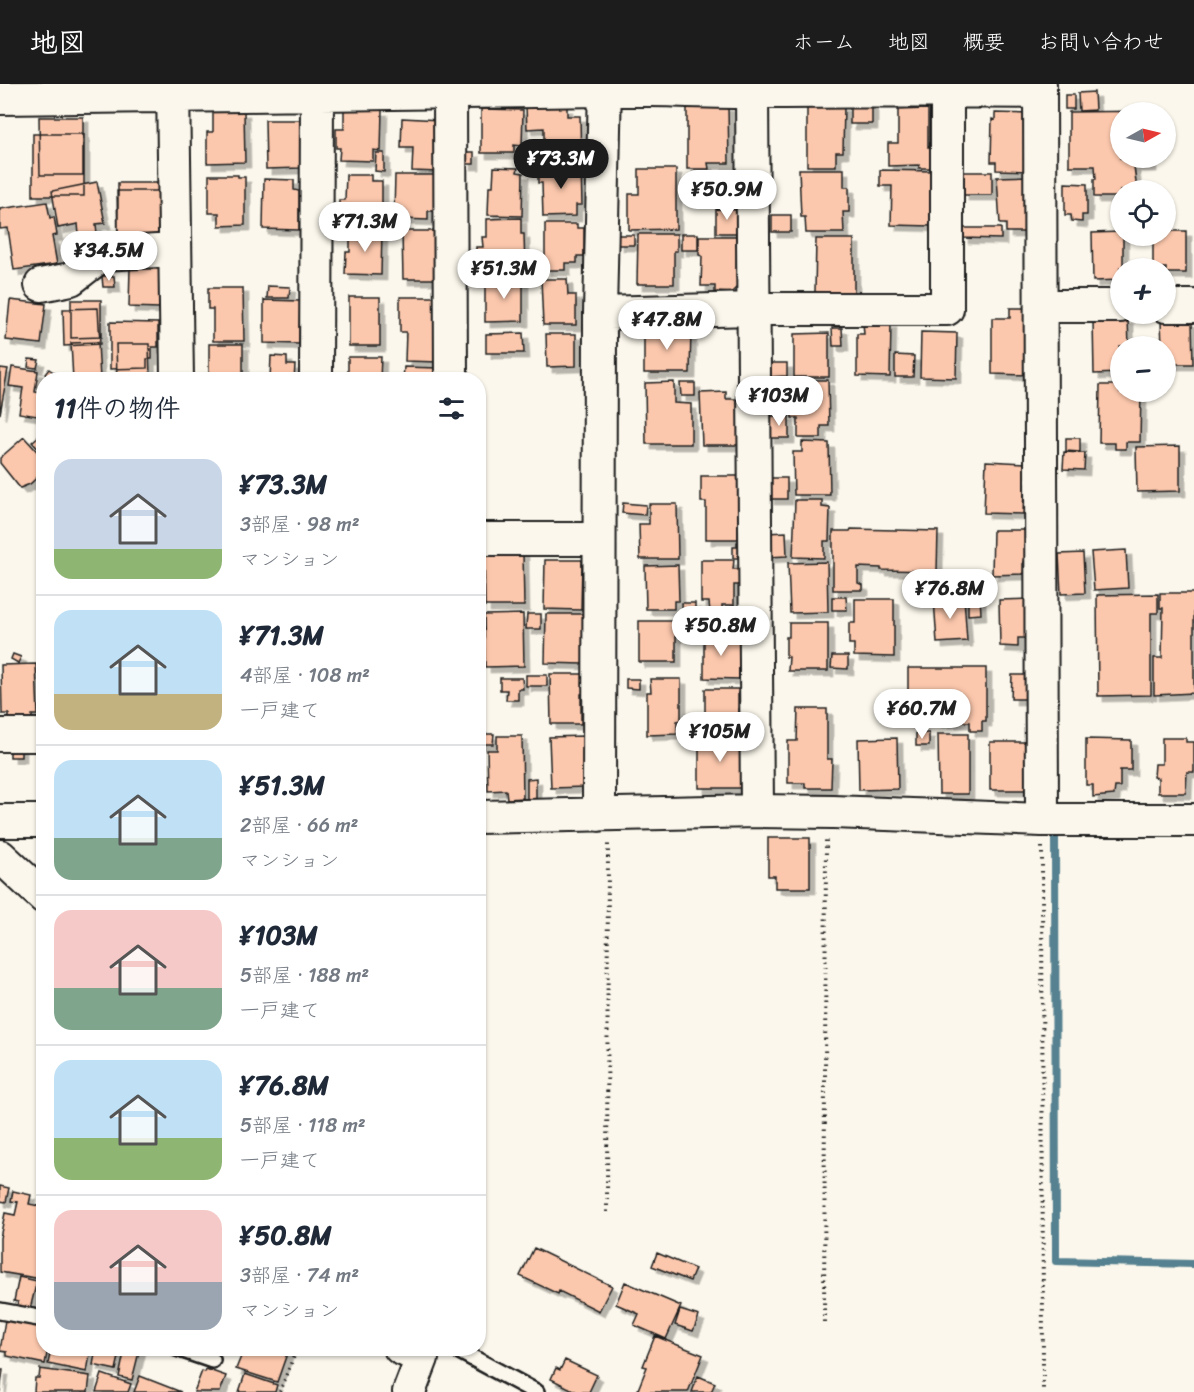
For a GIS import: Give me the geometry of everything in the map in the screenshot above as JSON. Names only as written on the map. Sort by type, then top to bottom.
[{"type":"street","points":[[599,815],[598,539],[605,87]]},
{"type":"street","points":[[0,98],[173,91],[450,92],[605,87],[752,92],[1040,88],[1041,306],[1051,820]]},
{"type":"street","points":[[600,313],[753,309],[947,309],[946,90]]},
{"type":"street","points":[[173,91],[177,372]]},
{"type":"street","points":[[450,92],[451,372]]},
{"type":"street","points":[[752,92],[757,811]]},
{"type":"street","points":[[316,372],[317,93]]},
{"type":"street","points":[[41,285],[71,279],[103,254],[175,250]]},
{"type":"street","points":[[1041,306],[1110,306]]},
{"type":"street","points":[[1176,306],[1194,306]]},
{"type":"street","points":[[486,539],[598,539]]},
{"type":"street","points":[[0,735],[36,735]]},
{"type":"street","points":[[486,817],[757,811],[1051,820],[1194,820]]},
{"type":"street","points":[[0,821],[36,820]]},
{"type":"street","points":[[0,856],[36,890]]},
{"type":"street","points":[[409,1392],[417,1356]]},
{"type":"lane","points":[[0,1311],[36,1318]]},
{"type":"lane","points":[[200,1356],[212,1360]]},
{"type":"lane","points":[[469,1356],[536,1392]]},
{"type":"path","points":[[824,1322],[826,839],[833,812]]},
{"type":"path","points":[[599,815],[608,833],[607,1212]]},
{"type":"path","points":[[1043,1392],[1051,820]]},
{"type":"path","points":[[280,1392],[294,1356]]},
{"type":"building","points":[[1094,92],[1095,110],[1079,111],[1078,93]]},
{"type":"building","points":[[1065,95],[1074,95],[1074,109],[1065,109]]},
{"type":"building","points":[[807,105],[844,106],[843,152],[836,152],[836,166],[807,166]]},
{"type":"building","points":[[850,105],[872,105],[872,124],[850,124]]},
{"type":"building","points":[[687,106],[728,106],[729,163],[708,163],[709,169],[687,169]]},
{"type":"building","points":[[526,107],[567,107],[567,116],[580,116],[581,165],[544,165],[544,128],[527,129]]},
{"type":"building","points":[[344,109],[382,110],[381,151],[373,150],[373,161],[339,160],[340,148],[336,148],[336,129],[344,129]]},
{"type":"building","points":[[481,109],[523,110],[522,146],[514,145],[514,153],[481,153]]},
{"type":"building","points":[[928,109],[928,147],[933,146],[934,168],[919,168],[919,165],[888,166],[888,143],[898,143],[898,110]]},
{"type":"building","points":[[244,111],[245,162],[207,163],[207,132],[213,132],[213,112]]},
{"type":"building","points":[[1110,111],[1110,168],[1134,168],[1136,180],[1110,180],[1110,197],[1094,197],[1095,166],[1069,166],[1069,112]]},
{"type":"building","points":[[995,113],[1031,114],[1030,171],[996,170],[996,162],[991,162],[992,119],[995,120]]},
{"type":"building","points":[[39,117],[83,117],[83,175],[40,175]]},
{"type":"building","points":[[402,118],[440,120],[439,172],[412,171],[413,148],[401,148]]},
{"type":"building","points":[[265,120],[301,120],[301,168],[266,169]]},
{"type":"building","points":[[33,134],[84,134],[84,196],[33,196]]},
{"type":"building","points":[[466,152],[474,152],[474,164],[466,164]]},
{"type":"building","points":[[376,153],[384,153],[384,172],[375,171]]},
{"type":"building","points":[[581,166],[582,205],[576,205],[576,216],[543,217],[542,183],[538,183],[538,167]]},
{"type":"building","points":[[494,167],[518,168],[517,172],[523,173],[522,216],[488,215],[489,186],[493,186]]},
{"type":"building","points":[[639,169],[676,169],[676,229],[629,230],[629,194],[639,194]]},
{"type":"building","points":[[799,169],[844,169],[844,187],[849,187],[849,212],[843,212],[844,233],[806,233],[805,217],[801,217]]},
{"type":"building","points":[[880,170],[933,171],[932,226],[891,225],[892,186],[880,186]]},
{"type":"building","points":[[964,172],[992,172],[992,195],[963,195]]},
{"type":"building","points":[[209,175],[245,177],[245,225],[219,226],[219,213],[209,213]]},
{"type":"building","points":[[346,175],[371,175],[371,181],[382,181],[382,228],[344,228],[344,220],[339,220],[339,200],[345,200]]},
{"type":"building","points":[[395,175],[438,175],[438,211],[428,211],[428,220],[402,219],[402,213],[394,213]]},
{"type":"building","points":[[1030,176],[1031,232],[1006,232],[1006,224],[1000,224],[997,177]]},
{"type":"building","points":[[264,179],[294,180],[294,190],[299,191],[299,230],[263,229]]},
{"type":"building","points":[[97,182],[105,223],[96,224],[98,245],[80,246],[78,224],[58,228],[52,191]]},
{"type":"building","points":[[118,183],[160,183],[160,239],[118,238]]},
{"type":"building","points":[[1065,183],[1087,184],[1087,215],[1082,215],[1082,222],[1072,221],[1071,215],[1065,215]]},
{"type":"building","points":[[117,191],[159,191],[159,248],[118,248]]},
{"type":"building","points":[[47,202],[50,218],[54,217],[57,235],[52,236],[57,264],[14,270],[8,228],[0,229],[0,209]]},
{"type":"building","points":[[716,209],[739,210],[739,233],[716,233]]},
{"type":"building","points":[[772,215],[791,215],[791,232],[772,232]]},
{"type":"building","points":[[521,218],[525,269],[476,270],[476,247],[483,247],[482,237],[487,237],[487,219]]},
{"type":"building","points":[[545,224],[577,224],[577,228],[584,228],[584,256],[577,256],[577,263],[565,263],[565,270],[545,270]]},
{"type":"building","points":[[963,228],[1001,228],[1001,239],[963,238]]},
{"type":"building","points":[[350,231],[382,231],[381,275],[345,274],[346,252],[350,252]]},
{"type":"building","points":[[402,231],[439,231],[439,279],[403,279]]},
{"type":"building","points":[[1176,231],[1186,231],[1186,273],[1176,273],[1176,258],[1153,258],[1153,246],[1176,246]]},
{"type":"building","points":[[1110,232],[1110,246],[1123,246],[1123,258],[1110,258],[1110,280],[1093,281],[1092,233]]},
{"type":"building","points":[[638,234],[677,234],[677,251],[674,251],[674,284],[637,284]]},
{"type":"building","points":[[681,234],[698,234],[698,250],[681,250]]},
{"type":"building","points":[[618,235],[634,235],[634,245],[618,245]]},
{"type":"building","points":[[699,236],[737,236],[736,276],[741,275],[741,283],[731,293],[715,292],[715,286],[701,286],[702,256],[699,255]]},
{"type":"building","points":[[816,239],[854,239],[854,292],[815,292]]},
{"type":"building","points":[[130,268],[160,269],[159,308],[129,307]]},
{"type":"building","points":[[102,276],[114,276],[115,287],[103,287]]},
{"type":"building","points":[[485,279],[523,279],[523,321],[485,322]]},
{"type":"building","points":[[541,279],[567,279],[568,295],[576,295],[576,325],[543,325]]},
{"type":"building","points":[[268,286],[290,287],[289,298],[267,298]]},
{"type":"building","points":[[208,288],[243,288],[244,341],[213,341],[213,309],[208,309]]},
{"type":"building","points":[[349,297],[380,297],[380,346],[349,346]]},
{"type":"building","points":[[400,297],[435,297],[438,362],[405,361],[406,332],[400,332]]},
{"type":"building","points":[[10,300],[46,304],[41,344],[6,340]]},
{"type":"building","points":[[71,300],[101,300],[101,337],[71,338]]},
{"type":"building","points":[[264,300],[300,301],[299,344],[264,343]]},
{"type":"building","points":[[98,308],[100,344],[64,346],[63,309]]},
{"type":"building","points":[[1010,308],[1029,308],[1028,375],[992,374],[992,318],[1010,318]]},
{"type":"building","points":[[1093,320],[1110,320],[1110,324],[1128,324],[1129,336],[1110,336],[1110,373],[1094,374]]},
{"type":"building","points":[[1192,321],[1193,364],[1176,364],[1176,336],[1162,336],[1161,324],[1176,324],[1176,322]]},
{"type":"building","points":[[110,322],[158,323],[158,347],[152,347],[152,359],[147,359],[147,368],[110,369]]},
{"type":"building","points":[[863,323],[891,323],[890,377],[857,376],[857,334],[864,334]]},
{"type":"building","points":[[832,328],[842,328],[843,346],[833,346]]},
{"type":"building","points":[[644,329],[691,330],[690,373],[644,373]]},
{"type":"building","points":[[921,332],[957,333],[956,378],[920,377]]},
{"type":"building","points":[[523,333],[524,353],[486,353],[486,334]]},
{"type":"building","points":[[829,333],[829,377],[794,377],[794,334]]},
{"type":"building","points":[[546,334],[576,334],[576,366],[547,367]]},
{"type":"building","points":[[98,342],[100,372],[73,372],[71,343]]},
{"type":"building","points":[[116,344],[149,344],[150,372],[117,372]]},
{"type":"building","points":[[209,344],[243,344],[243,372],[209,372]]},
{"type":"building","points":[[895,355],[914,356],[913,377],[895,377]]},
{"type":"building","points":[[271,356],[287,357],[287,365],[295,365],[295,372],[270,372]]},
{"type":"building","points":[[348,357],[381,357],[380,372],[348,372]]},
{"type":"building","points":[[29,359],[39,360],[37,368],[28,367]]},
{"type":"building","points":[[768,363],[787,363],[787,376],[768,377]]},
{"type":"building","points":[[12,367],[38,371],[36,372],[35,392],[36,416],[19,413],[23,388],[9,386]]},
{"type":"building","points":[[404,367],[438,368],[438,372],[404,372]]},
{"type":"building","points":[[0,368],[8,369],[0,414]]},
{"type":"building","points":[[791,380],[828,380],[829,426],[821,426],[821,438],[798,438],[798,418],[792,418]]},
{"type":"building","points":[[674,382],[674,403],[691,404],[691,444],[646,444],[645,383]]},
{"type":"building","points":[[680,383],[695,383],[695,396],[681,396]]},
{"type":"building","points":[[1100,385],[1110,385],[1110,402],[1141,402],[1140,442],[1126,442],[1126,449],[1115,449],[1115,443],[1099,443]]},
{"type":"building","points":[[726,392],[726,399],[738,399],[740,445],[702,445],[700,393]]},
{"type":"building","points":[[768,416],[789,416],[789,438],[769,438]]},
{"type":"building","points":[[24,437],[36,450],[36,478],[20,488],[0,463],[0,458]]},
{"type":"building","points":[[1066,438],[1080,438],[1080,452],[1066,451]]},
{"type":"building","points":[[802,442],[829,443],[830,495],[794,495],[793,452],[802,452]]},
{"type":"building","points":[[1180,446],[1180,491],[1137,492],[1136,447]]},
{"type":"building","points":[[1064,452],[1085,453],[1084,470],[1063,469]]},
{"type":"building","points":[[986,461],[1025,463],[1023,514],[984,513]]},
{"type":"building","points":[[701,476],[738,476],[738,539],[706,539],[706,502],[701,502]]},
{"type":"building","points":[[769,478],[787,478],[787,499],[769,499]]},
{"type":"building","points":[[795,500],[822,500],[822,507],[830,508],[829,541],[824,541],[824,558],[793,557]]},
{"type":"building","points":[[623,503],[646,505],[645,515],[622,513]]},
{"type":"building","points":[[649,504],[677,504],[678,559],[640,559],[639,524],[649,524]]},
{"type":"building","points":[[851,529],[938,531],[937,571],[881,570],[881,568],[858,567],[858,583],[863,585],[863,590],[833,590],[833,531],[850,531]]},
{"type":"building","points":[[993,530],[1027,530],[1027,559],[1023,559],[1023,574],[992,575]]},
{"type":"building","points":[[786,532],[787,556],[768,557],[767,533]]},
{"type":"building","points":[[737,542],[740,542],[740,558],[733,558],[733,547],[737,547]]},
{"type":"building","points":[[1126,550],[1128,588],[1094,590],[1091,552]]},
{"type":"building","points":[[523,552],[524,606],[486,606],[486,553]]},
{"type":"building","points":[[1083,553],[1085,593],[1061,594],[1059,554]]},
{"type":"building","points":[[545,560],[582,560],[581,610],[544,609]]},
{"type":"building","points":[[701,560],[734,560],[733,569],[740,569],[740,585],[734,585],[734,605],[722,605],[722,612],[710,612],[709,602],[701,602]]},
{"type":"building","points":[[827,562],[828,612],[790,613],[788,563]]},
{"type":"building","points":[[678,565],[679,601],[674,601],[674,609],[646,609],[645,566]]},
{"type":"building","points":[[1160,593],[1194,593],[1194,693],[1154,695],[1154,658],[1162,658],[1163,608],[1160,608]]},
{"type":"building","points":[[1158,594],[1158,613],[1151,613],[1151,695],[1098,696],[1097,595]]},
{"type":"building","points":[[832,597],[846,597],[847,610],[832,610]]},
{"type":"building","points":[[964,597],[967,641],[937,643],[934,599]]},
{"type":"building","points":[[980,597],[981,614],[968,615],[968,598]]},
{"type":"building","points":[[855,599],[894,599],[894,657],[854,656],[854,644],[849,644],[849,623],[855,623]]},
{"type":"building","points":[[1030,599],[1031,638],[1018,638],[1018,647],[1000,646],[999,600]]},
{"type":"building","points":[[682,603],[695,603],[695,619],[683,619]]},
{"type":"building","points":[[523,614],[524,666],[486,667],[486,615]]},
{"type":"building","points":[[527,614],[541,614],[541,629],[526,629]]},
{"type":"building","points":[[546,614],[583,614],[583,664],[545,663]]},
{"type":"building","points":[[639,621],[676,621],[676,662],[639,662]]},
{"type":"building","points":[[682,621],[694,622],[693,630],[682,630]]},
{"type":"building","points":[[789,623],[828,623],[828,671],[788,671],[789,657],[786,657],[786,637],[789,637]]},
{"type":"building","points":[[704,632],[725,633],[725,641],[739,641],[739,679],[704,678]]},
{"type":"building","points":[[13,654],[21,657],[18,663],[11,659]]},
{"type":"building","points":[[832,656],[848,656],[848,669],[831,668]]},
{"type":"building","points":[[36,664],[36,715],[32,715],[32,723],[9,723],[9,714],[2,714],[1,665]]},
{"type":"building","points":[[908,668],[986,668],[986,721],[982,721],[982,731],[970,731],[970,722],[936,722],[936,692],[921,691],[924,714],[911,715]]},
{"type":"building","points":[[550,674],[584,674],[581,724],[551,724]]},
{"type":"building","points":[[526,675],[547,675],[547,686],[526,686]]},
{"type":"building","points":[[1012,675],[1028,675],[1028,699],[1011,699]]},
{"type":"building","points":[[500,678],[522,678],[523,689],[518,689],[518,700],[506,700],[507,690],[500,690]]},
{"type":"building","points":[[626,679],[639,679],[639,689],[626,688]]},
{"type":"building","points":[[650,679],[681,679],[681,720],[677,721],[677,734],[647,735],[647,692],[651,692]]},
{"type":"building","points":[[705,689],[738,689],[738,735],[705,735]]},
{"type":"building","points":[[798,709],[827,709],[827,759],[832,759],[831,788],[805,788],[805,783],[788,783],[788,741],[797,741]]},
{"type":"building","points":[[916,733],[929,733],[929,746],[916,746]]},
{"type":"building","points":[[486,734],[494,734],[493,744],[486,744]]},
{"type":"building","points":[[938,734],[968,734],[968,794],[939,794]]},
{"type":"building","points":[[497,736],[522,736],[523,798],[507,799],[506,790],[488,791],[487,750],[497,750]]},
{"type":"building","points":[[583,736],[585,787],[551,788],[549,737]]},
{"type":"building","points":[[740,737],[740,788],[699,788],[699,738]]},
{"type":"building","points":[[897,738],[898,789],[859,790],[858,739]]},
{"type":"building","points":[[1162,738],[1186,738],[1186,742],[1194,742],[1194,772],[1187,772],[1186,793],[1158,793],[1158,778],[1154,777],[1155,764],[1162,764]]},
{"type":"building","points":[[1086,739],[1131,740],[1131,770],[1120,770],[1120,787],[1115,787],[1114,795],[1093,797],[1093,785],[1086,785]]},
{"type":"building","points":[[990,742],[1033,742],[1033,790],[990,790]]},
{"type":"building","points":[[10,744],[21,745],[21,757],[10,757]]},
{"type":"building","points":[[536,778],[536,799],[527,799],[527,779]]},
{"type":"building","points":[[768,838],[810,838],[810,888],[775,888],[775,876],[768,876]]},
{"type":"building","points":[[0,1186],[9,1188],[6,1202],[0,1201]]},
{"type":"building","points":[[13,1191],[31,1195],[29,1204],[36,1205],[36,1278],[0,1272],[0,1238],[5,1213],[15,1215],[18,1202],[11,1201]]},
{"type":"building","points":[[534,1248],[612,1286],[599,1311],[559,1291],[558,1294],[520,1276]]},
{"type":"building","points":[[657,1253],[695,1269],[690,1281],[652,1266]]},
{"type":"building","points":[[19,1277],[36,1281],[30,1309],[17,1306],[18,1302],[14,1301]]},
{"type":"building","points":[[625,1282],[681,1306],[666,1339],[634,1325],[639,1314],[616,1304]]},
{"type":"building","points":[[680,1310],[699,1316],[693,1331],[675,1325]]},
{"type":"building","points":[[5,1320],[36,1326],[36,1356],[46,1356],[45,1364],[7,1356],[7,1352],[0,1351]]},
{"type":"building","points":[[655,1336],[703,1355],[688,1392],[637,1392],[647,1367],[643,1366]]},
{"type":"building","points":[[50,1356],[90,1356],[87,1372],[48,1364]]},
{"type":"building","points":[[95,1356],[119,1356],[116,1370],[93,1365]]},
{"type":"building","points":[[123,1356],[138,1356],[132,1380],[119,1377]]},
{"type":"building","points":[[241,1356],[286,1356],[277,1382],[236,1369]]},
{"type":"building","points":[[565,1360],[597,1375],[589,1392],[577,1392],[551,1379],[556,1368],[560,1370]]},
{"type":"building","points":[[40,1369],[90,1376],[88,1392],[34,1392],[35,1378],[39,1378]]},
{"type":"building","points":[[206,1369],[226,1376],[220,1392],[194,1392],[202,1371],[205,1372]]},
{"type":"building","points":[[0,1370],[3,1370],[0,1392]]},
{"type":"building","points":[[102,1374],[131,1384],[128,1392],[96,1392]]},
{"type":"building","points":[[245,1374],[277,1385],[275,1392],[239,1392]]},
{"type":"building","points":[[140,1376],[181,1392],[134,1392]]},
{"type":"building","points":[[698,1376],[715,1383],[711,1392],[692,1392]]},
{"type":"waterway","points":[[1055,828],[1056,1261],[1194,1264]]}]
